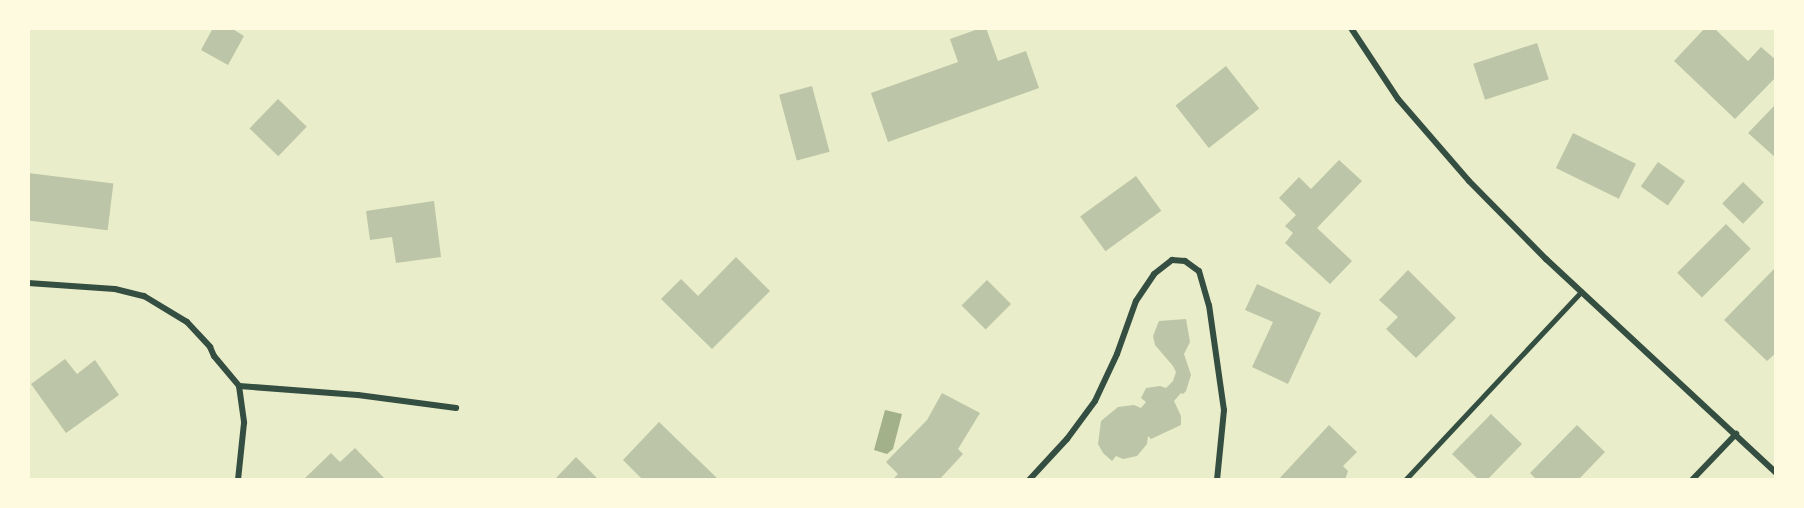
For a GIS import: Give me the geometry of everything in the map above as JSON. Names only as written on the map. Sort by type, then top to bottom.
[{"type":"street","points":[[1351,28],[1398,99],[1476,189],[1581,292],[1776,473]]},
{"type":"street","points":[[1029,480],[1066,440],[1095,401],[1117,354],[1136,301],[1154,274],[1172,260],[1185,261],[1199,271],[1209,305],[1224,410],[1217,480]]},
{"type":"street","points":[[28,283],[116,289],[144,296],[187,322],[210,347],[214,356],[238,386],[244,423],[238,480]]},
{"type":"street","points":[[238,386],[358,395],[456,408]]},
{"type":"street","points":[[1692,480],[1736,435]]},
{"type":"lane","points":[[1405,480],[1581,292]]},
{"type":"shaded area","points":[[885,410],[902,414],[893,449],[887,454],[874,450]]},
{"type":"building","points":[[213,28],[231,28],[244,36],[228,65],[201,50]]},
{"type":"building","points":[[986,28],[998,61],[1026,51],[1039,88],[888,142],[871,93],[958,62],[950,39]]},
{"type":"building","points":[[1705,28],[1714,28],[1748,61],[1761,47],[1776,60],[1776,77],[1735,119],[1674,61]]},
{"type":"building","points":[[1537,43],[1549,79],[1485,100],[1473,64]]},
{"type":"building","points":[[1226,66],[1259,109],[1209,148],[1176,105]]},
{"type":"building","points":[[812,86],[830,152],[797,160],[779,95]]},
{"type":"building","points":[[278,99],[307,127],[278,156],[250,128]]},
{"type":"building","points":[[1776,104],[1776,158],[1748,133]]},
{"type":"building","points":[[1573,133],[1636,164],[1619,199],[1556,168]]},
{"type":"building","points":[[1339,160],[1362,181],[1317,228],[1352,261],[1330,284],[1285,243],[1293,233],[1285,226],[1296,215],[1279,198],[1299,177],[1311,189]]},
{"type":"building","points":[[1658,162],[1685,181],[1668,206],[1641,187]]},
{"type":"building","points":[[28,173],[113,183],[108,230],[28,220]]},
{"type":"building","points":[[1136,176],[1161,211],[1105,251],[1080,217]]},
{"type":"building","points":[[1743,182],[1764,202],[1743,224],[1722,204]]},
{"type":"building","points":[[434,201],[441,257],[396,263],[392,237],[370,240],[366,211]]},
{"type":"building","points":[[1726,224],[1751,249],[1702,298],[1677,273]]},
{"type":"building","points":[[736,257],[770,291],[712,349],[661,299],[681,279],[698,296]]},
{"type":"building","points":[[1776,267],[1776,353],[1767,361],[1724,320]]},
{"type":"building","points":[[1408,270],[1456,318],[1416,358],[1386,329],[1398,317],[1379,300]]},
{"type":"building","points":[[987,280],[1011,304],[986,329],[962,305]]},
{"type":"building","points":[[1257,284],[1321,313],[1288,384],[1252,367],[1273,322],[1245,310]]},
{"type":"building","points":[[1186,319],[1190,342],[1184,354],[1191,375],[1186,391],[1174,401],[1181,416],[1181,425],[1151,439],[1148,436],[1147,444],[1137,456],[1123,459],[1116,456],[1112,461],[1103,453],[1098,444],[1101,421],[1118,407],[1134,405],[1141,408],[1146,402],[1141,398],[1146,388],[1160,386],[1166,388],[1173,381],[1176,372],[1155,345],[1153,336],[1159,321]]},
{"type":"building","points":[[65,359],[77,374],[95,360],[119,395],[66,433],[31,384]]},
{"type":"building","points":[[942,393],[980,413],[958,449],[963,454],[939,480],[892,480],[898,474],[886,462],[927,420]]},
{"type":"building","points":[[1491,414],[1522,444],[1487,480],[1479,480],[1452,454]]},
{"type":"building","points":[[659,422],[719,480],[643,480],[623,460]]},
{"type":"building","points":[[1329,425],[1357,452],[1343,466],[1348,471],[1345,480],[1278,480]]},
{"type":"building","points":[[1577,425],[1605,452],[1578,480],[1537,480],[1530,473]]},
{"type":"building","points":[[355,448],[386,480],[303,480],[331,453],[340,462]]},
{"type":"building","points":[[576,457],[599,480],[554,480]]}]
